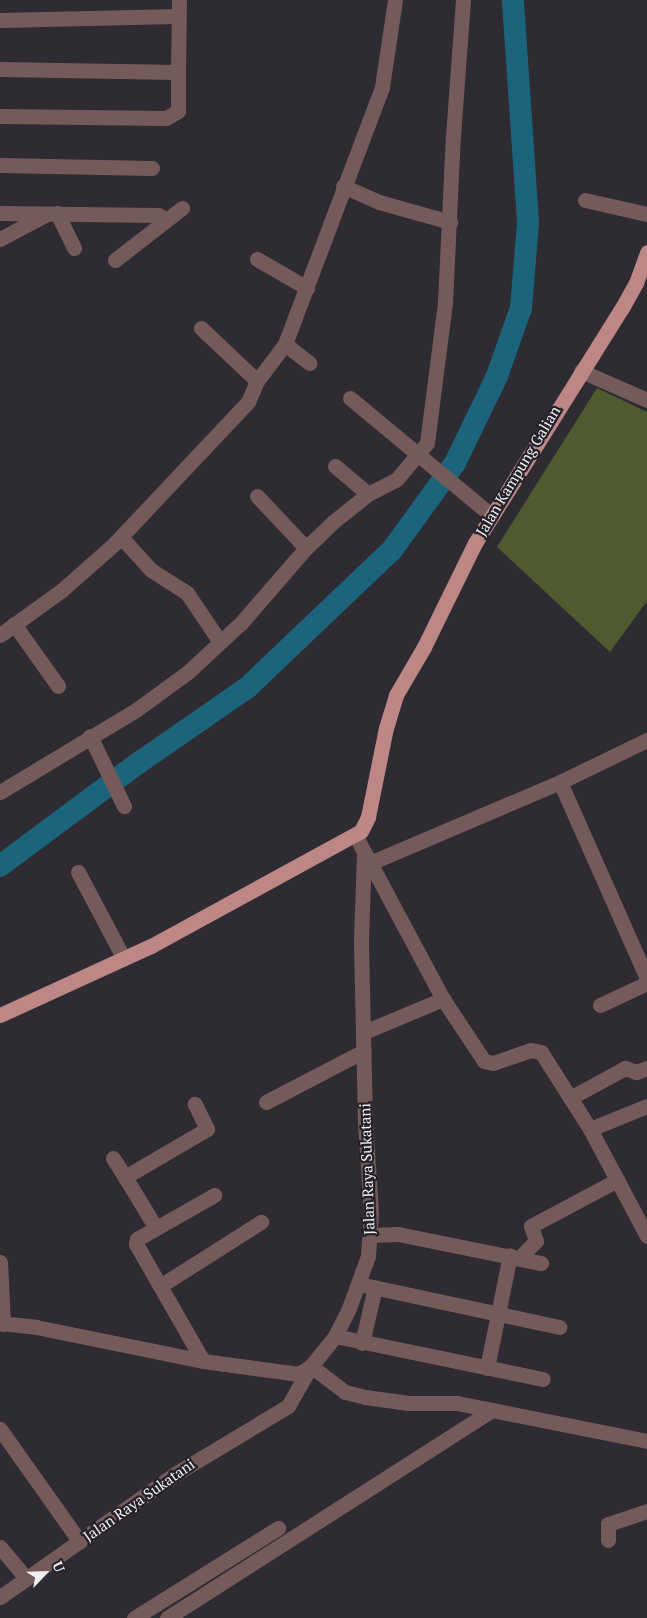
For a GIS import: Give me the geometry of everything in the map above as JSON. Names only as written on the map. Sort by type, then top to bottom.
[{"type":"main road","name":"Jalan Kampung Galian","points":[[356,836],[368,817],[396,695],[491,516],[636,283],[647,252]]},
{"type":"main road","points":[[0,1015],[124,959],[356,836]]},
{"type":"street","points":[[0,116],[166,118],[178,111],[179,0]]},
{"type":"street","points":[[0,635],[62,590],[121,537],[248,402],[257,381],[285,344],[307,288],[342,186],[382,86],[395,0]]},
{"type":"street","points":[[0,792],[160,694],[220,642],[268,595],[306,548],[368,494],[396,480],[420,456],[431,432],[437,352],[445,303],[463,0]]},
{"type":"street","points":[[0,20],[178,16]]},
{"type":"street","points":[[0,69],[178,72]]},
{"type":"street","points":[[0,165],[152,168]]},
{"type":"street","points":[[342,186],[379,202],[450,222]]},
{"type":"street","points":[[585,200],[647,214]]},
{"type":"street","points":[[115,260],[182,208]]},
{"type":"street","points":[[0,213],[158,215],[166,219]]},
{"type":"street","points":[[0,240],[53,213]]},
{"type":"street","points":[[53,213],[74,248]]},
{"type":"street","points":[[257,258],[307,288]]},
{"type":"street","points":[[201,328],[257,381]]},
{"type":"street","points":[[285,344],[309,363]]},
{"type":"street","points":[[581,371],[647,400]]},
{"type":"street","points":[[350,398],[491,516]]},
{"type":"street","points":[[335,466],[368,494]]},
{"type":"street","points":[[257,496],[306,548]]},
{"type":"street","points":[[121,537],[151,570],[187,593],[220,642]]},
{"type":"street","points":[[14,624],[58,686]]},
{"type":"street","points":[[90,736],[124,806]]},
{"type":"street","points":[[647,740],[560,782],[367,857],[443,999],[484,1061],[493,1063],[530,1050],[541,1052],[590,1130],[647,1236]]},
{"type":"street","points":[[560,782],[647,978]]},
{"type":"street","name":"Jalan Raya Sukatani","points":[[0,1597],[175,1474],[288,1406],[311,1366],[335,1336],[360,1284],[370,1235],[364,1051],[367,857],[356,836]]},
{"type":"street","points":[[78,872],[124,959]]},
{"type":"street","points":[[600,1004],[647,983]]},
{"type":"street","points":[[364,1032],[443,999]]},
{"type":"street","points":[[266,1102],[364,1051]]},
{"type":"street","points":[[570,1098],[625,1068],[636,1072],[647,1068]]},
{"type":"street","points":[[125,1177],[206,1129],[195,1104]]},
{"type":"street","points":[[590,1130],[647,1106]]},
{"type":"street","points":[[113,1158],[156,1228]]},
{"type":"street","points":[[487,1368],[514,1256],[536,1241],[531,1226],[617,1180]]},
{"type":"street","points":[[203,1361],[136,1244],[136,1239],[214,1195]]},
{"type":"street","points":[[160,1286],[261,1222]]},
{"type":"street","points":[[370,1235],[398,1234],[541,1263]]},
{"type":"street","points":[[0,1262],[2,1324],[53,1330],[203,1361],[299,1374],[311,1366],[345,1392],[365,1397],[409,1403],[457,1403],[647,1441]]},
{"type":"street","points":[[360,1284],[559,1327]]},
{"type":"street","points":[[362,1343],[375,1287]]},
{"type":"street","points":[[335,1336],[543,1379]]},
{"type":"street","points":[[167,1618],[492,1410]]},
{"type":"street","points":[[0,1429],[80,1542]]},
{"type":"street","points":[[608,1540],[608,1524],[647,1511]]},
{"type":"street","points":[[134,1618],[278,1528]]},
{"type":"street","points":[[0,1547],[26,1578]]},
{"type":"green space","points":[[597,388],[647,412],[647,601],[610,652],[497,547]]},
{"type":"waterway","points":[[0,866],[137,764],[248,687],[392,550],[455,463],[497,376],[521,308],[528,222],[513,0]]}]
